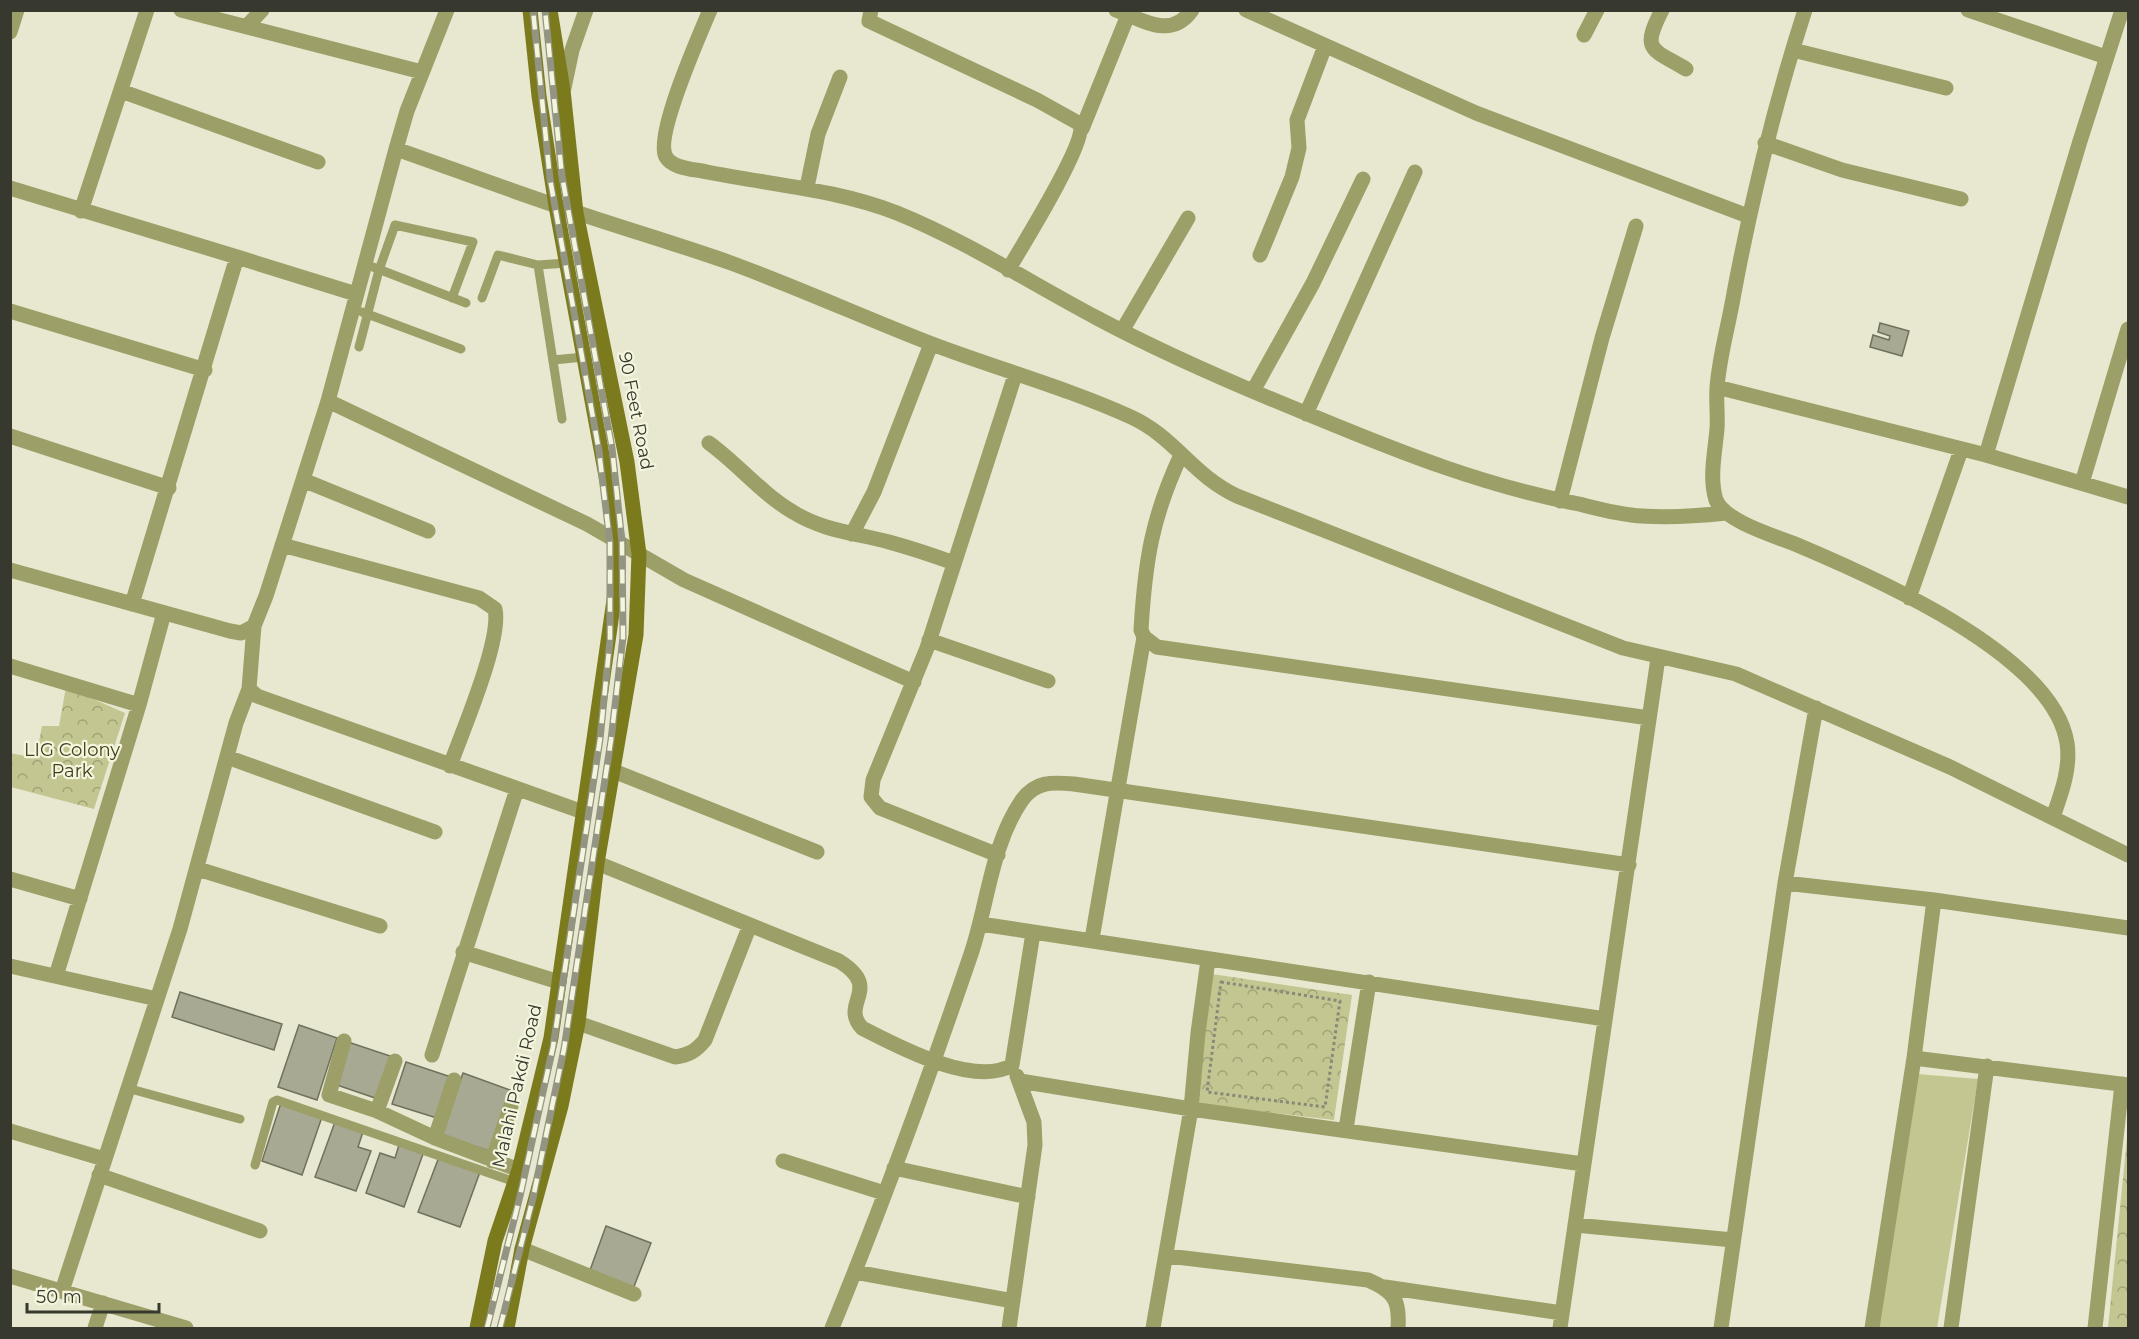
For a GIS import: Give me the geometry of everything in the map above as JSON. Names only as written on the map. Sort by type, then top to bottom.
[{"type":"main road","points":[[530,10],[539,96],[556,206],[618,541],[618,572],[611,631],[583,812]]},
{"type":"main road","name":"90 Feet Road","points":[[550,10],[563,90],[576,213],[627,462],[639,554],[636,635],[611,770],[597,863]]},
{"type":"main road","name":"Malahi Pakdi Road","points":[[477,1329],[495,1241],[517,1176],[551,1038],[583,812]]},
{"type":"main road","points":[[507,1329],[522,1250],[558,1116],[578,1023],[597,863]]},
{"type":"main road","points":[[564,948],[586,951]]},
{"type":"street","points":[[10,32],[17,10]]},
{"type":"street","points":[[81,211],[147,10]]},
{"type":"street","points":[[181,10],[216,15],[247,26],[422,72]]},
{"type":"street","points":[[247,26],[262,10]]},
{"type":"street","points":[[62,1291],[198,869],[227,757],[249,689],[254,626],[328,401],[396,149],[422,72],[447,10]]},
{"type":"street","points":[[563,90],[572,50],[586,10]]},
{"type":"street","points":[[710,10],[672,111],[663,147],[666,157],[673,164],[807,187],[869,202],[906,217],[1122,331],[1252,391],[1448,471],[1560,501],[1638,516],[1674,518],[1726,513]]},
{"type":"street","points":[[872,10],[869,21],[1064,114],[1075,120],[1082,129]]},
{"type":"street","points":[[1008,270],[1067,164],[1082,129],[1122,13],[1168,28],[1180,24],[1192,10]]},
{"type":"street","points":[[1246,10],[1476,113],[1748,216]]},
{"type":"street","points":[[1584,35],[1598,10]]},
{"type":"street","points":[[1662,10],[1649,42],[1654,49],[1686,69]]},
{"type":"street","points":[[1968,10],[2106,57]]},
{"type":"street","points":[[1986,455],[2122,10]]},
{"type":"street","points":[[1802,12],[1765,144],[1748,216],[1717,387],[1713,471],[1717,502],[1726,513],[1909,598],[2001,653],[2028,676],[2059,715],[2067,745],[2067,768],[2053,817]]},
{"type":"street","points":[[1260,255],[1292,177],[1299,148],[1297,120],[1325,46]]},
{"type":"street","points":[[1793,50],[1946,88]]},
{"type":"street","points":[[807,187],[818,134],[840,77]]},
{"type":"street","points":[[121,91],[318,162]]},
{"type":"street","points":[[1765,144],[1842,170],[1961,199]]},
{"type":"street","points":[[396,149],[576,213],[651,235],[734,265],[931,344],[1132,417],[1164,436],[1181,455],[1216,486],[1237,496],[1623,648],[1658,658],[1695,663],[1736,674],[1941,763],[2128,855]]},
{"type":"street","points":[[1306,414],[1415,172]]},
{"type":"street","points":[[1252,391],[1299,311],[1363,179]]},
{"type":"street","points":[[10,188],[237,257],[354,301]]},
{"type":"street","points":[[1122,331],[1188,218]]},
{"type":"street","points":[[1560,501],[1602,338],[1636,226]]},
{"type":"street","points":[[132,604],[205,370],[237,257]]},
{"type":"street","points":[[10,311],[205,370]]},
{"type":"street","points":[[2082,483],[2128,329]]},
{"type":"street","points":[[852,534],[874,492],[931,344]]},
{"type":"street","points":[[998,855],[873,803],[871,797],[873,780],[929,640],[1015,375]]},
{"type":"street","points":[[1717,387],[1986,455],[2128,494]]},
{"type":"street","points":[[328,401],[587,524],[684,580],[914,682]]},
{"type":"street","points":[[10,436],[169,488]]},
{"type":"street","points":[[709,442],[791,512],[822,527],[888,542],[954,563]]},
{"type":"street","points":[[1909,598],[1961,450]]},
{"type":"street","points":[[1092,939],[1144,637],[1143,606],[1153,527],[1164,493],[1181,455]]},
{"type":"street","points":[[303,480],[428,531]]},
{"type":"street","points":[[282,545],[479,598],[495,609],[497,618],[489,651],[450,766]]},
{"type":"street","points":[[10,570],[230,631],[241,633],[254,626]]},
{"type":"street","points":[[56,976],[139,705],[164,613]]},
{"type":"street","points":[[1144,637],[1157,647],[1166,649],[1248,658],[1649,718]]},
{"type":"street","points":[[929,640],[1048,681]]},
{"type":"street","points":[[1168,1256],[1341,1275],[1368,1280],[1385,1287],[1561,1321],[1658,658]]},
{"type":"street","points":[[10,666],[139,705]]},
{"type":"street","points":[[249,689],[266,701],[583,812]]},
{"type":"street","points":[[1721,1329],[1785,883],[1816,708]]},
{"type":"street","points":[[227,757],[435,832]]},
{"type":"street","points":[[611,770],[817,852]]},
{"type":"street","points":[[832,1329],[935,1061],[981,924],[998,855],[1010,819],[1035,787],[1051,782],[1629,865]]},
{"type":"street","points":[[432,1055],[463,952],[517,789]]},
{"type":"street","points":[[597,863],[850,968],[860,981],[856,1022],[862,1028],[935,1061],[977,1072],[994,1072],[1012,1065]]},
{"type":"street","points":[[198,869],[380,926]]},
{"type":"street","points":[[10,879],[80,899]]},
{"type":"street","points":[[1785,883],[1934,900],[2128,928]]},
{"type":"street","points":[[1872,1329],[1914,1058],[1934,900]]},
{"type":"street","points":[[981,924],[1033,933],[1092,939],[1208,960],[1370,982],[1605,1019]]},
{"type":"street","points":[[578,1023],[675,1057],[697,1050],[705,1040],[750,925]]},
{"type":"street","points":[[1009,1329],[1035,1145],[1034,1122],[1012,1065],[1033,933]]},
{"type":"street","points":[[463,952],[559,982]]},
{"type":"street","points":[[1154,1329],[1191,1109],[1208,960]]},
{"type":"street","points":[[10,966],[156,999]]},
{"type":"street","points":[[1346,1129],[1370,982]]},
{"type":"street","points":[[344,1041],[329,1094],[377,1111],[492,1161],[517,1176]]},
{"type":"street","points":[[1914,1058],[2125,1084],[2095,1329]]},
{"type":"street","points":[[377,1111],[395,1060]]},
{"type":"street","points":[[1951,1329],[1987,1066]]},
{"type":"street","points":[[435,1138],[454,1080]]},
{"type":"street","points":[[1020,1081],[1191,1109],[1583,1164]]},
{"type":"street","points":[[492,1161],[511,1106]]},
{"type":"street","points":[[10,1131],[104,1159]]},
{"type":"street","points":[[783,1161],[884,1193]]},
{"type":"street","points":[[894,1168],[1028,1197]]},
{"type":"street","points":[[99,1175],[260,1231]]},
{"type":"street","points":[[1575,1225],[1733,1240]]},
{"type":"street","points":[[522,1250],[634,1294]]},
{"type":"street","points":[[855,1272],[1012,1301]]},
{"type":"street","points":[[10,1276],[186,1329]]},
{"type":"street","points":[[1385,1287],[1395,1299],[1398,1329]]},
{"type":"street","points":[[96,1329],[103,1303]]},
{"type":"lane","points":[[359,347],[379,270],[395,225],[472,242],[452,298]]},
{"type":"lane","points":[[482,298],[498,255],[538,265],[567,263]]},
{"type":"lane","points":[[364,264],[466,303]]},
{"type":"lane","points":[[538,265],[562,419]]},
{"type":"lane","points":[[354,301],[368,314],[461,349]]},
{"type":"lane","points":[[553,360],[584,357]]},
{"type":"lane","points":[[128,1088],[240,1119]]},
{"type":"lane","points":[[255,1165],[273,1101],[277,1100],[517,1176]]},
{"type":"path","points":[[1221,982],[1340,1001],[1324,1107],[1207,1092],[1221,982]]},
{"type":"green space","name":"LIG Colony Park","points":[[66,687],[125,713],[94,809],[11,787],[10,753],[36,758],[42,726],[59,726]]},
{"type":"green space","points":[[1212,974],[1352,995],[1334,1120],[1191,1103]]},
{"type":"green space","points":[[1917,1074],[1978,1079],[1937,1328],[1879,1328]]},
{"type":"green space","points":[[2128,1128],[2128,1328],[2108,1328]]},
{"type":"building","points":[[1880,323],[1909,331],[1902,356],[1870,347],[1873,335],[1889,340],[1890,336],[1878,332]]},
{"type":"building","points":[[180,992],[282,1024],[274,1050],[172,1017]]},
{"type":"building","points":[[299,1025],[337,1038],[317,1100],[278,1087]]},
{"type":"building","points":[[348,1042],[393,1057],[378,1099],[334,1084]]},
{"type":"building","points":[[406,1062],[451,1077],[437,1118],[392,1104]]},
{"type":"building","points":[[463,1073],[510,1090],[489,1151],[441,1135]]},
{"type":"building","points":[[281,1103],[322,1117],[302,1175],[262,1161]]},
{"type":"building","points":[[335,1122],[363,1132],[358,1147],[371,1151],[356,1191],[315,1177]]},
{"type":"building","points":[[399,1145],[423,1154],[404,1207],[366,1193],[380,1153],[395,1158]]},
{"type":"building","points":[[439,1157],[480,1172],[460,1227],[418,1212]]},
{"type":"building","points":[[606,1226],[651,1243],[633,1289],[589,1273]]},
{"type":"railway","points":[[487,1328],[520,1196],[553,1047],[600,739],[610,640],[610,543],[599,451],[550,179],[533,10]]},
{"type":"railway","points":[[500,1328],[533,1198],[564,1049],[611,740],[623,637],[622,542],[612,448],[562,176],[545,10]]}]
